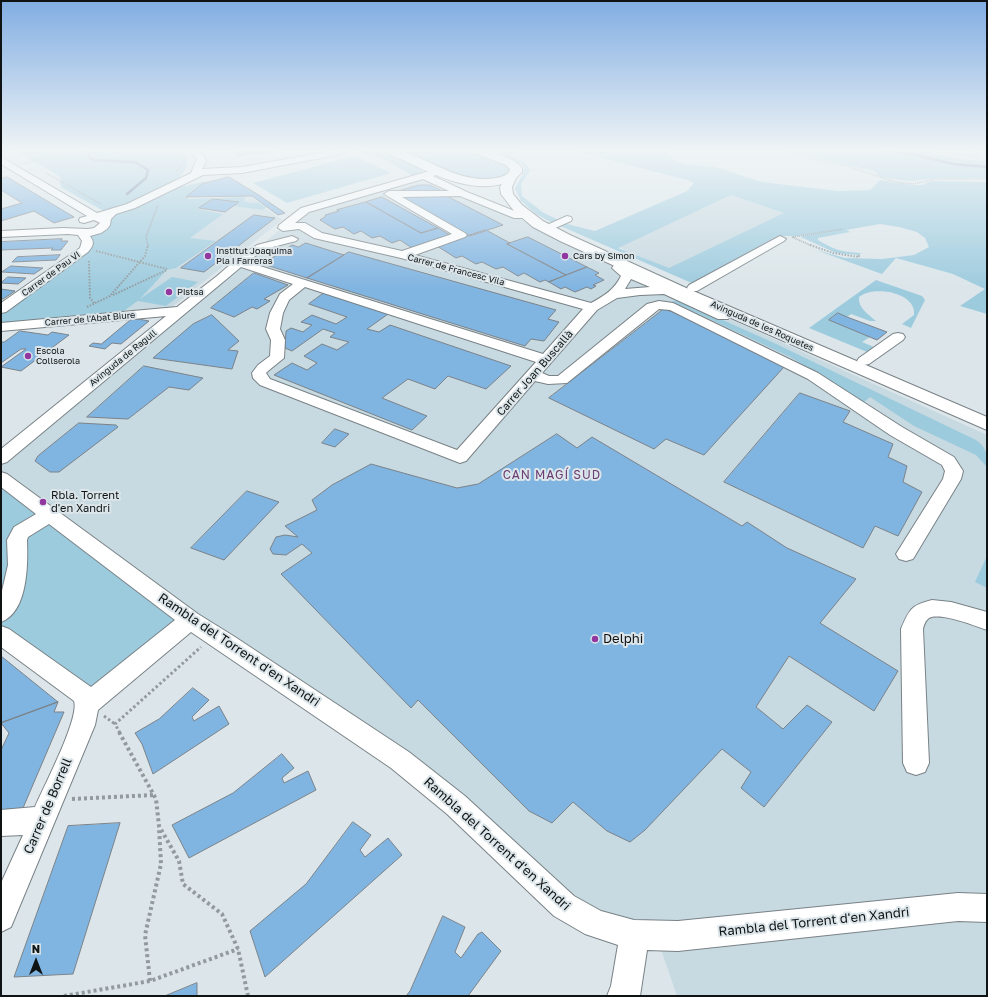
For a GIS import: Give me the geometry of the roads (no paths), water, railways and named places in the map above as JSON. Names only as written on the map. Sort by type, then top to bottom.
[{"type":"main road","points":[[499,197],[508,208],[519,213],[556,226],[693,288],[987,414]]},
{"type":"main road","points":[[509,197],[519,213]]},
{"type":"main road","name":"Avinguda de les Roquetes","points":[[556,226],[679,290],[987,424]]},
{"type":"main road","points":[[723,316],[987,435]]},
{"type":"street","points":[[1,234],[65,231],[77,233],[99,230],[105,225],[100,216],[68,197]]},
{"type":"street","points":[[77,233],[69,230],[74,224],[100,216],[150,197]]},
{"type":"street","points":[[300,233],[299,220],[301,213],[305,210],[364,197]]},
{"type":"street","points":[[392,197],[461,235],[403,255]]},
{"type":"street","points":[[470,197],[519,213]]},
{"type":"street","name":"Carrer de Francesc Vila","points":[[242,260],[261,247],[301,213]]},
{"type":"street","points":[[294,225],[300,233],[281,239],[276,236],[280,230],[294,225]]},
{"type":"street","points":[[556,226],[626,275],[618,290]]},
{"type":"street","name":"Carrer de Pau VI","points":[[1,309],[84,250],[88,245],[88,241],[77,233]]},
{"type":"street","name":"Carrer de Francesc Vila","points":[[261,247],[300,233],[318,236],[403,255],[592,307]]},
{"type":"street","points":[[693,288],[780,239]]},
{"type":"street","points":[[242,260],[303,283],[546,360]]},
{"type":"street","name":"Avinguda de Ragull","points":[[1,458],[221,279],[242,260]]},
{"type":"street","points":[[620,270],[723,316]]},
{"type":"street","name":"Carrer Joan Buscallà","points":[[303,283],[290,292],[282,300],[276,310],[273,329],[280,343],[277,358],[264,368],[260,373],[260,378],[265,382],[460,457],[592,307],[618,290],[668,292]]},
{"type":"street","points":[[533,375],[548,380],[562,380],[652,307],[659,305],[673,307],[813,376],[896,432],[948,460],[954,471],[952,479],[906,554]]},
{"type":"street","name":"Carrer de l'Abat Biure","points":[[1,327],[180,311]]},
{"type":"street","points":[[864,361],[898,337]]},
{"type":"street","name":"Rambla del Torrent d'en Xandri","points":[[1,478],[190,620],[215,635],[400,760],[456,805],[564,906],[595,924],[634,935],[678,936],[950,908],[987,908]]},
{"type":"street","points":[[1,613],[9,604],[14,588],[18,565],[17,540],[21,532],[50,514]]},
{"type":"street","points":[[916,762],[912,629],[919,614],[928,609],[946,610],[987,621]]},
{"type":"street","points":[[1,635],[85,699],[190,620]]},
{"type":"street","name":"Carrer de Borrell","points":[[1,916],[83,725],[85,699]]},
{"type":"street","points":[[1,823],[47,810]]},
{"type":"street","points":[[623,996],[626,993],[634,935]]},
{"type":"place","name":"Institut Joaquima Pla i Farreras","points":[[208,256]]},
{"type":"place","name":"Cars by Simon","points":[[565,256]]},
{"type":"place","name":"Pistsa","points":[[169,292]]},
{"type":"place","name":"Escola Collserola","points":[[28,356]]},
{"type":"place","name":"Rbla. Torrent d'en Xandri","points":[[43,502]]},
{"type":"place","name":"Delphi","points":[[595,639]]},
{"type":"district","name":"CAN MAGÍ SUD","points":[[552,475]]}]
